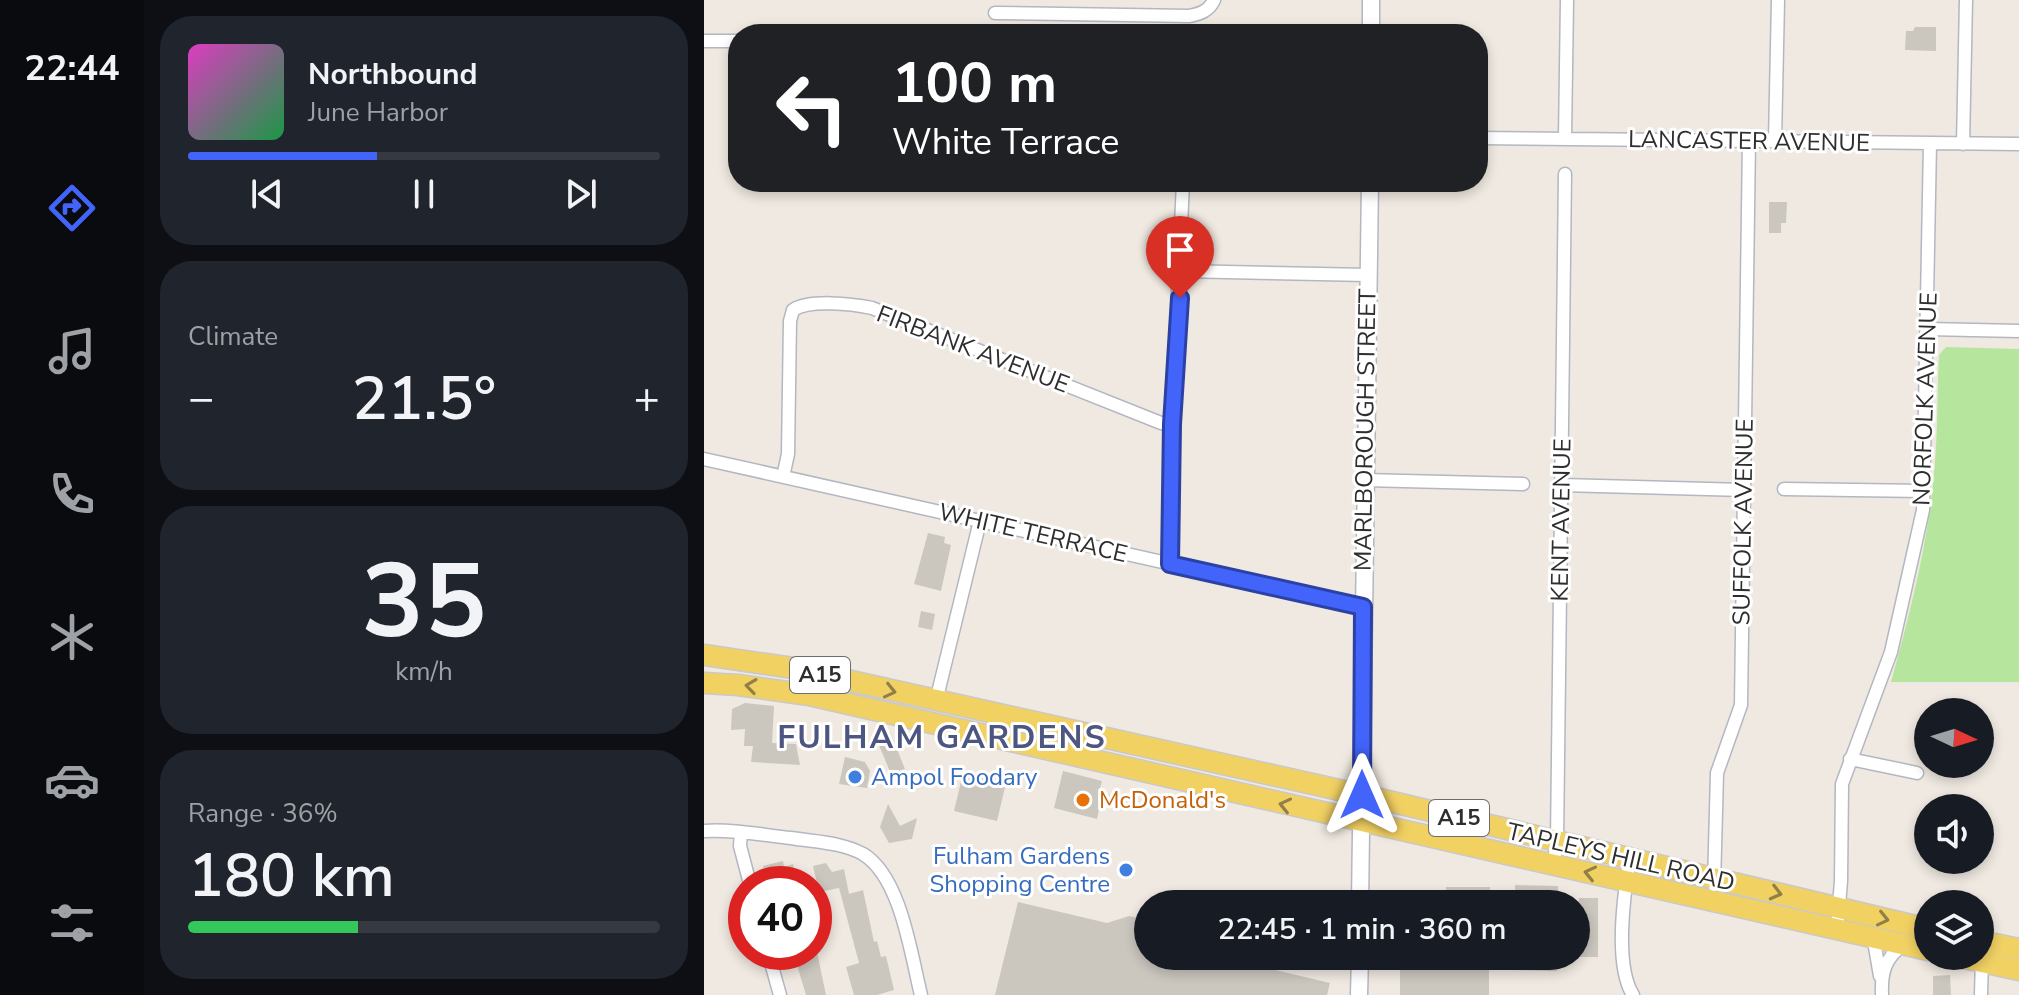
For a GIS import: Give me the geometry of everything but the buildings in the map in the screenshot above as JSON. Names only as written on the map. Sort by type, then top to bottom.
[{"type":"main road","name":"TAPLEYS HILL ROAD","points":[[704,655],[793,668],[1362,795],[1914,926]]},
{"type":"main road","name":"TAPLEYS HILL ROAD","points":[[704,683],[809,695],[1914,946]]},
{"type":"main road","points":[[1994,948],[2019,949]]},
{"type":"main road","points":[[1994,955],[2019,970]]},
{"type":"street","points":[[995,13],[1189,16],[1200,14],[1214,0]]},
{"type":"street","points":[[1371,0],[1371,24]]},
{"type":"street","points":[[1565,138],[1567,0]]},
{"type":"street","points":[[1775,140],[1778,0]]},
{"type":"street","points":[[1963,144],[1966,0]]},
{"type":"street","points":[[704,41],[728,41]]},
{"type":"street","name":"LANCASTER AVENUE","points":[[1488,138],[2019,144]]},
{"type":"street","name":"SUFFOLK AVENUE","points":[[1712,901],[1717,773],[1741,705],[1749,140]]},
{"type":"street","name":"NORFOLK AVENUE","points":[[1837,929],[1842,784],[1891,652],[1923,510],[1930,143]]},
{"type":"street","name":"KENT AVENUE","points":[[1553,865],[1557,842],[1565,174]]},
{"type":"street","points":[[1170,564],[1172,424],[1183,192]]},
{"type":"street","name":"MARLBOROUGH STREET","points":[[1360,890],[1370,192]]},
{"type":"street","points":[[1181,271],[1368,275]]},
{"type":"street","name":"FIRBANK AVENUE","points":[[783,477],[788,454],[790,321],[793,310],[802,304],[872,308],[1161,423],[1172,424]]},
{"type":"street","points":[[1927,329],[2019,331]]},
{"type":"street","name":"WHITE TERRACE","points":[[704,459],[1363,607]]},
{"type":"street","points":[[1364,480],[1523,484]]},
{"type":"street","points":[[1562,485],[1744,490]]},
{"type":"street","points":[[1784,489],[1924,491]]},
{"type":"street","points":[[936,701],[980,521]]},
{"type":"street","points":[[1850,759],[1914,772]]},
{"type":"street","points":[[704,831],[741,832],[838,845],[864,855],[880,870],[895,897],[921,995]]},
{"type":"street","points":[[741,832],[740,846],[745,866]]},
{"type":"street","points":[[1630,858],[1626,881],[1624,974],[1633,995]]},
{"type":"street","points":[[1871,937],[1882,991]]},
{"type":"street","points":[[1882,991],[1884,965],[1889,955],[1904,944]]},
{"type":"street","points":[[773,970],[780,995]]},
{"type":"street","points":[[1359,995],[1360,970]]},
{"type":"street","points":[[1981,995],[1982,970]]},
{"type":"green space","points":[[1946,347],[2019,349],[2019,682],[1891,682],[1926,534],[1935,468],[1939,355]]},
{"type":"place","name":"Ampol Foodary","points":[[855,777]]},
{"type":"place","name":"McDonald's","points":[[1083,800]]},
{"type":"place","name":"Fulham Gardens Shopping Centre","points":[[1126,870]]},
{"type":"district","name":"FULHAM GARDENS","points":[[942,737]]},
{"type":"route","points":[[1180,298],[1172,424],[1170,564],[1363,607],[1362,795]]}]
